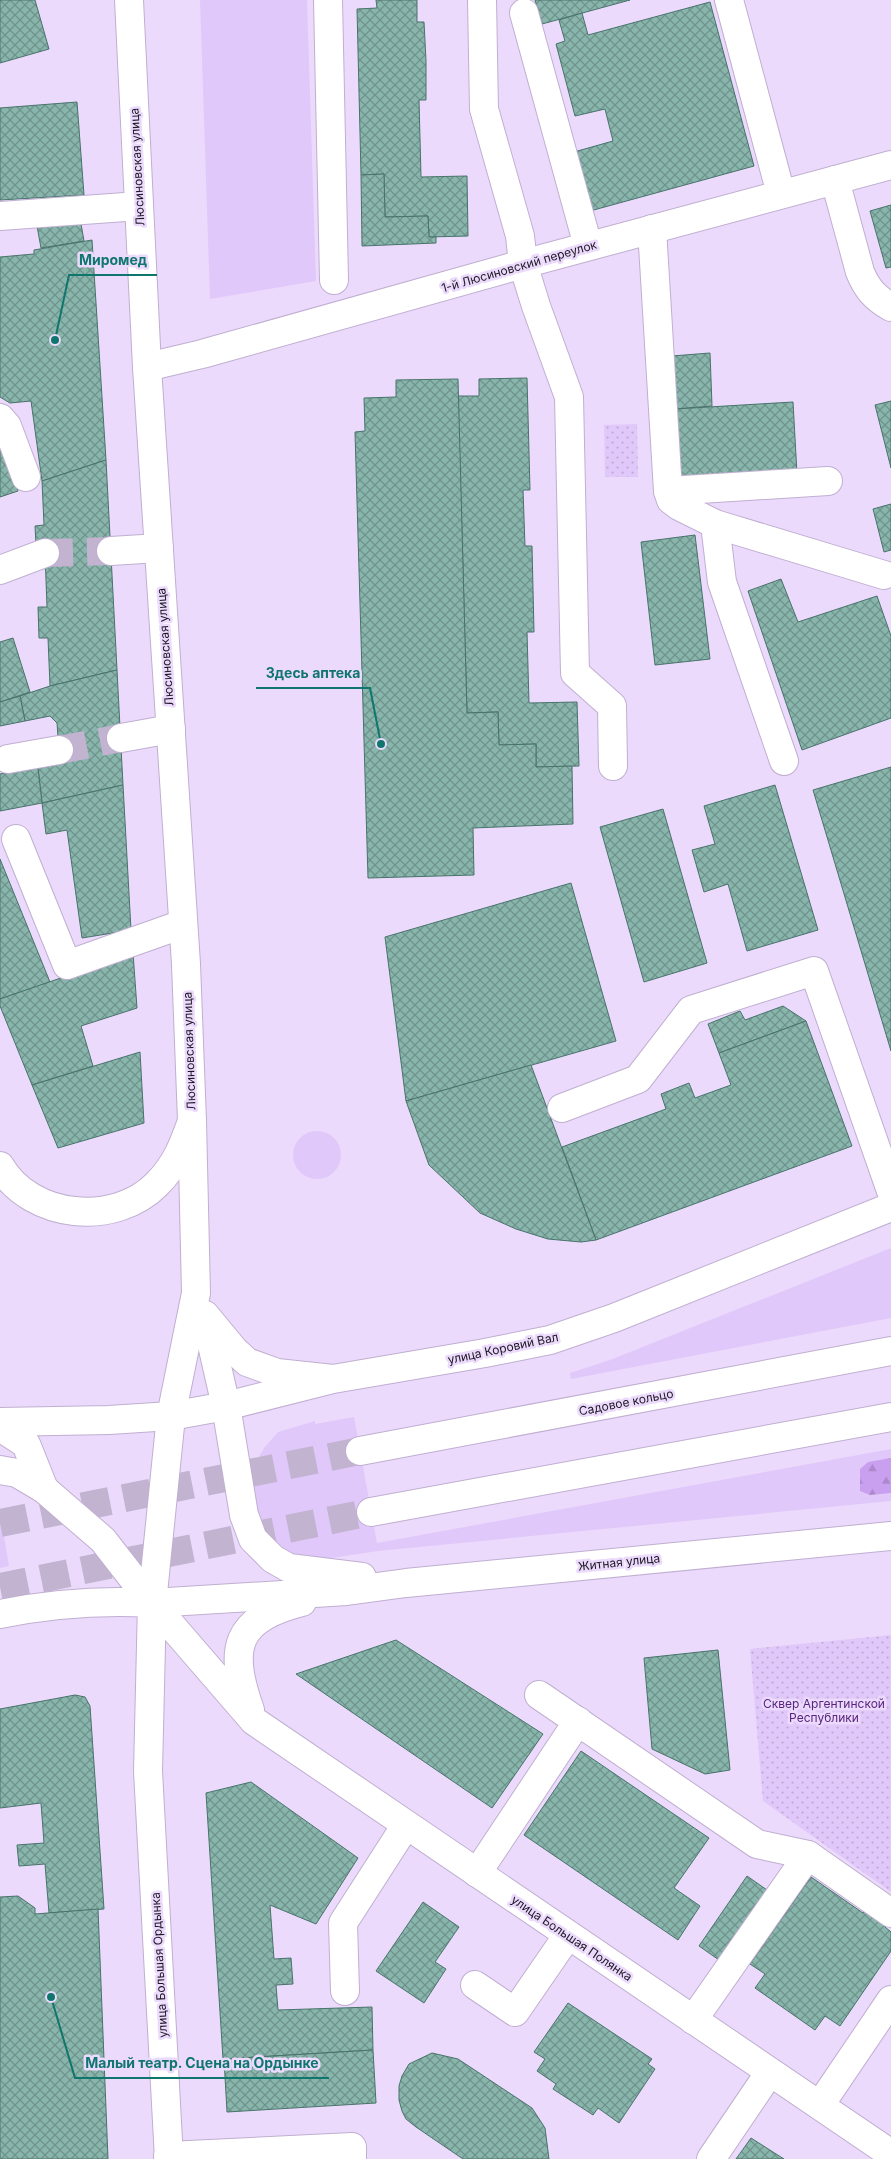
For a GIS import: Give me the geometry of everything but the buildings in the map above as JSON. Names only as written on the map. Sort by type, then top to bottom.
[{"type":"main road","name":"Люсиновская улица","points":[[129,0],[147,367],[183,924],[200,1304]]},
{"type":"main road","points":[[328,0],[334,280]]},
{"type":"main road","points":[[482,0],[484,109],[520,236],[523,264],[569,397],[575,673],[612,706],[613,766]]},
{"type":"main road","points":[[729,0],[781,194]]},
{"type":"main road","points":[[524,12],[588,246]]},
{"type":"main road","name":"1-й Люсиновский переулок","points":[[147,367],[317,323],[523,264],[891,164]]},
{"type":"main road","points":[[835,180],[860,272],[866,287],[877,299],[891,307]]},
{"type":"main road","points":[[0,216],[139,206]]},
{"type":"main road","points":[[652,229],[668,490],[672,500],[678,506],[715,524],[884,575]]},
{"type":"main road","points":[[0,418],[7,426],[26,477]]},
{"type":"main road","points":[[668,490],[828,481]]},
{"type":"main road","points":[[715,524],[722,582],[784,761]]},
{"type":"main road","points":[[110,551],[159,548]]},
{"type":"main road","points":[[0,570],[45,553]]},
{"type":"main road","points":[[121,738],[171,729]]},
{"type":"main road","points":[[8,759],[59,750]]},
{"type":"main road","points":[[16,839],[67,965],[183,924]]},
{"type":"main road","points":[[562,1108],[638,1080],[691,1010],[814,971],[891,1191]]},
{"type":"main road","points":[[0,1166],[5,1175],[22,1191],[41,1202],[83,1212],[120,1207],[138,1199],[157,1185],[176,1162],[192,1121]]},
{"type":"main road","name":"улица Коровий Вал","points":[[200,1304],[234,1350],[247,1362],[277,1373],[333,1379],[550,1340],[614,1318],[891,1207]]},
{"type":"main road","points":[[200,1304],[226,1406],[244,1515],[253,1539],[273,1559],[289,1568],[406,1583]]},
{"type":"main road","name":"улица Большая Ордынка","points":[[168,2158],[148,1771],[152,1604],[172,1416],[200,1304]]},
{"type":"main road","name":"Садовое кольцо","points":[[360,1451],[891,1351]]},
{"type":"main road","points":[[0,1422],[109,1420],[172,1416],[226,1406],[333,1379]]},
{"type":"main road","points":[[371,1512],[891,1417]]},
{"type":"main road","points":[[0,1427],[26,1444],[44,1489]]},
{"type":"main road","name":"улица Большая Полянка","points":[[0,1470],[17,1473],[44,1489],[103,1540],[152,1604],[254,1721],[891,2154]]},
{"type":"main road","name":"Житная улица","points":[[347,1590],[891,1536]]},
{"type":"main road","points":[[0,1614],[66,1604],[123,1602],[152,1604],[347,1590]]},
{"type":"main road","points":[[254,1721],[241,1685],[238,1659],[240,1642],[252,1625],[281,1607],[347,1590]]},
{"type":"main road","points":[[539,1695],[757,1844],[808,1855],[891,1913]]},
{"type":"main road","points":[[476,1873],[578,1721]]},
{"type":"main road","points":[[345,1991],[343,1923],[406,1824]]},
{"type":"main road","points":[[693,2020],[808,1855]]},
{"type":"main road","points":[[475,1985],[523,2018],[568,1935]]},
{"type":"main road","points":[[820,2105],[891,2000]]},
{"type":"main road","points":[[711,2159],[770,2072]]},
{"type":"main road","points":[[168,2158],[352,2147],[352,2159]]},
{"type":"green space","points":[[200,0],[307,0],[316,281],[210,299]]},
{"type":"green space","points":[[637,424],[638,477],[605,477],[604,425]]},
{"type":"green space","points":[[312,1131],[322,1131],[334,1138],[341,1150],[341,1160],[334,1172],[322,1179],[312,1179],[304,1175],[297,1168],[293,1160],[293,1150],[297,1142],[304,1135]]},
{"type":"green space","points":[[891,1248],[891,1318],[571,1379],[570,1373],[610,1360]]},
{"type":"green space","points":[[354,1417],[377,1543],[891,1449],[891,1501],[378,1551],[311,1561],[286,1556],[258,1526],[250,1485],[254,1466],[264,1448],[278,1432],[315,1421],[315,1424]]},
{"type":"green space","points":[[891,1458],[891,1493],[870,1495],[860,1491],[860,1469],[868,1462]]},
{"type":"green space","points":[[0,1513],[9,1566],[0,1568]]},
{"type":"green space","name":"Сквер Аргентинской Республики","points":[[891,1635],[891,1892],[763,1801],[750,1649]]},
{"type":"tunnel","points":[[45,553],[111,551]]},
{"type":"tunnel","points":[[59,750],[121,738]]},
{"type":"tunnel","points":[[0,1523],[360,1451]]},
{"type":"tunnel","points":[[0,1587],[371,1512]]},
{"type":"place","name":"Миромед","points":[[55,340]]},
{"type":"place","name":"Здесь аптека","points":[[381,744]]},
{"type":"place","name":"Малый театр. Сцена на Ордынке","points":[[51,1997]]}]
